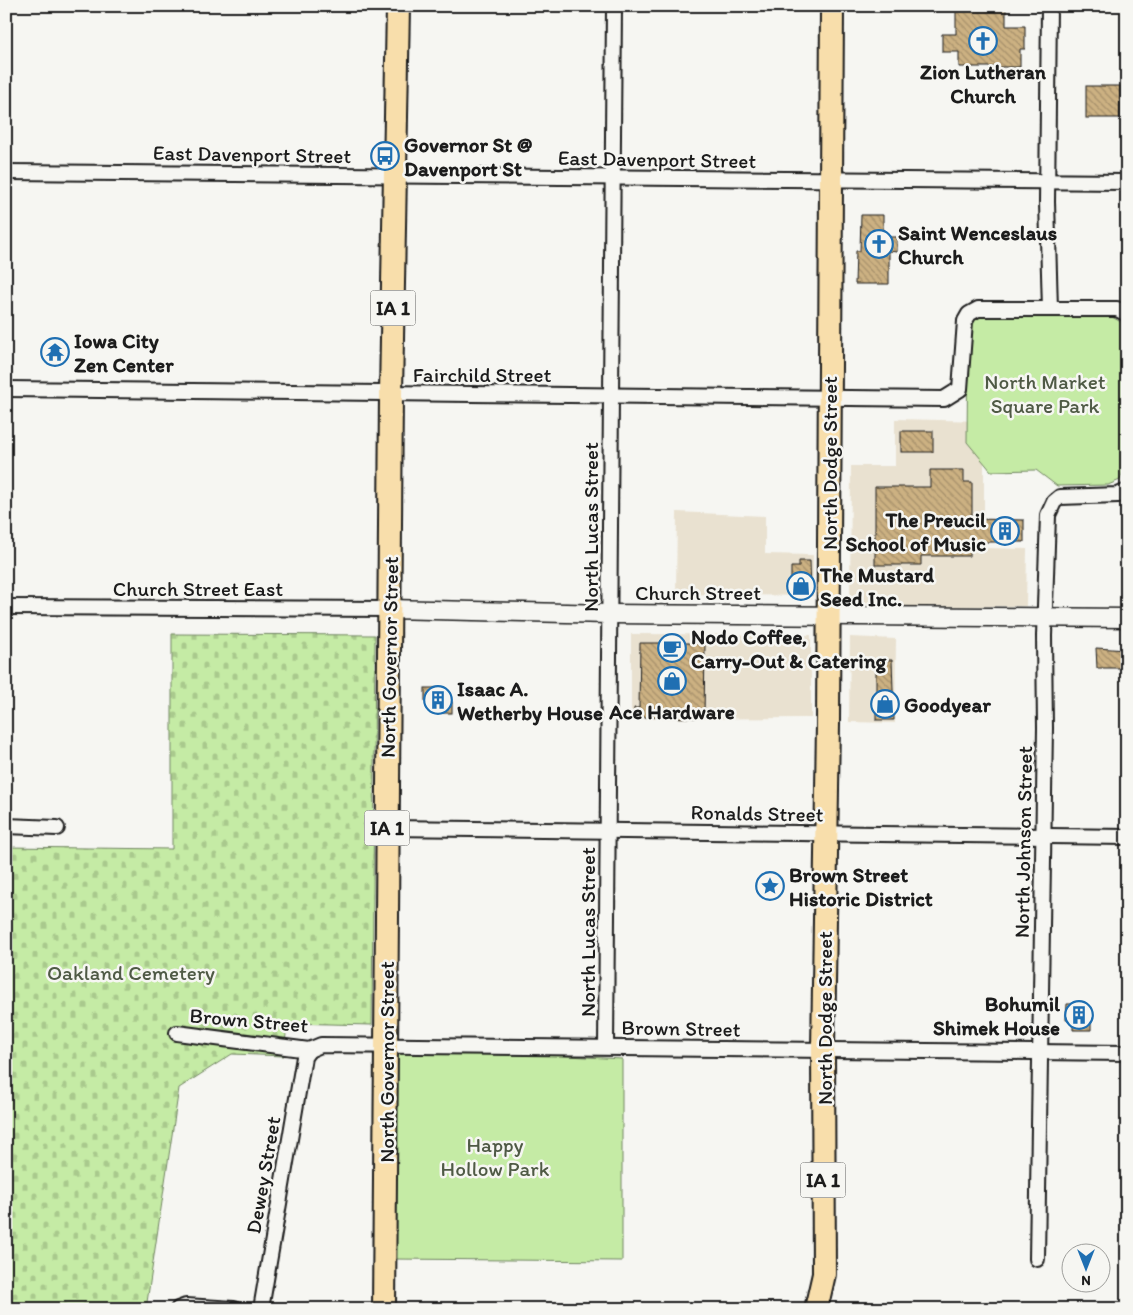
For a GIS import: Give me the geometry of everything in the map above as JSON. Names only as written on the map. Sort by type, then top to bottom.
[{"type":"main road","name":"North Governor Street","points":[[384,1309],[391,394],[398,6]]},
{"type":"main road","name":"North Dodge Street","points":[[816,1309],[824,1274],[823,1050],[832,6]]},
{"type":"street","name":"North Lucas Street","points":[[606,1047],[614,6]]},
{"type":"street","points":[[1050,6],[1048,181],[1050,308],[1117,309],[1127,314]]},
{"type":"street","name":"East Davenport Street","points":[[6,172],[831,181],[1127,182]]},
{"type":"street","name":"Fairchild Street","points":[[6,389],[944,399],[956,393],[962,379],[963,330],[970,314],[978,309],[990,308],[1050,308]]},
{"type":"street","name":"North Johnson Street","points":[[1037,1260],[1041,1052],[1044,618],[1048,515],[1054,502],[1060,497],[1068,495],[1118,495],[1127,491]]},
{"type":"street","name":"Church Street East","points":[[6,607],[389,609]]},
{"type":"street","name":"Church Street","points":[[389,609],[609,614],[1127,618]]},
{"type":"street","points":[[6,826],[57,828]]},
{"type":"street","name":"Ronalds Street","points":[[387,828],[1127,837]]},
{"type":"street","name":"Brown Street","points":[[177,1033],[309,1050],[321,1045],[1127,1053]]},
{"type":"street","name":"Dewey Street","points":[[261,1309],[304,1057],[309,1050]]},
{"type":"street","points":[[178,1309],[194,1306],[234,1309]]},
{"type":"shaded area","points":[[895,419],[984,421],[984,548],[1027,549],[1026,606],[850,606],[851,466],[895,466]]},
{"type":"shaded area","points":[[677,512],[765,516],[765,554],[813,555],[813,596],[676,594]]},
{"type":"shaded area","points":[[631,634],[811,635],[811,718],[631,719]]},
{"type":"shaded area","points":[[850,637],[896,639],[895,723],[849,722]]},
{"type":"green space","name":"North Market Square Park","points":[[982,315],[1112,317],[1121,322],[1124,330],[1124,468],[1120,480],[1108,485],[1057,486],[1036,470],[991,471],[967,442],[968,327],[972,319]]},
{"type":"green space","name":"Oakland Cemetery","points":[[172,634],[375,635],[372,1025],[287,1023],[284,1056],[232,1054],[179,1088],[146,1309],[6,1309],[6,847],[172,849]]},
{"type":"green space","name":"Happy Hollow Park","points":[[387,1046],[622,1059],[622,1261],[395,1259]]},
{"type":"building","name":"Zion Lutheran Church","points":[[956,6],[1006,6],[1006,26],[1025,26],[1025,49],[1020,49],[1020,67],[959,67],[959,52],[942,52],[942,34],[956,34]]},
{"type":"building","points":[[1086,86],[1120,86],[1120,118],[1086,118]]},
{"type":"building","name":"Saint Wenceslaus Church","points":[[861,215],[883,215],[883,237],[897,237],[897,252],[889,251],[889,284],[855,284],[856,251],[860,251]]},
{"type":"building","points":[[901,431],[933,431],[933,452],[901,452]]},
{"type":"building","points":[[930,470],[964,470],[964,482],[972,482],[972,519],[1024,520],[1024,542],[970,542],[970,556],[921,556],[921,565],[875,565],[875,487],[930,487]]},
{"type":"building","name":"The Mustard Seed Inc.","points":[[799,561],[810,561],[811,595],[791,593],[791,567],[799,567]]},
{"type":"building","name":"Ace Hardware","points":[[640,643],[705,643],[704,718],[634,717],[634,708],[639,708]]},
{"type":"building","points":[[1096,648],[1127,650],[1127,668],[1097,668]]},
{"type":"building","name":"Goodyear","points":[[876,660],[892,660],[894,720],[876,720]]},
{"type":"building","name":"Isaac A. Wetherby House","points":[[425,688],[444,688],[444,701],[425,701]]},
{"type":"building","points":[[442,702],[452,702],[452,713],[442,713]]},
{"type":"building","name":"Bohumil Shimek House","points":[[1067,1004],[1091,1007],[1091,1030],[1073,1030],[1073,1020],[1066,1020]]},
{"type":"place","name":"Zion Lutheran Church","points":[[983,41]]},
{"type":"place","name":"Governor St @ Davenport St","points":[[385,156]]},
{"type":"place","name":"Saint Wenceslaus Church","points":[[879,244]]},
{"type":"place","name":"Iowa City Zen Center","points":[[55,352]]},
{"type":"place","name":"The Preucil School of Music","points":[[1005,531]]},
{"type":"place","name":"The Mustard Seed Inc.","points":[[801,586]]},
{"type":"place","name":"Nodo Coffee, Carry-Out & Catering","points":[[672,648]]},
{"type":"place","name":"Ace Hardware","points":[[672,681]]},
{"type":"place","name":"Isaac A. Wetherby House","points":[[438,700]]},
{"type":"place","name":"Goodyear","points":[[885,704]]},
{"type":"place","name":"Brown Street Historic District","points":[[770,886]]},
{"type":"place","name":"Bohumil Shimek House","points":[[1079,1015]]}]
